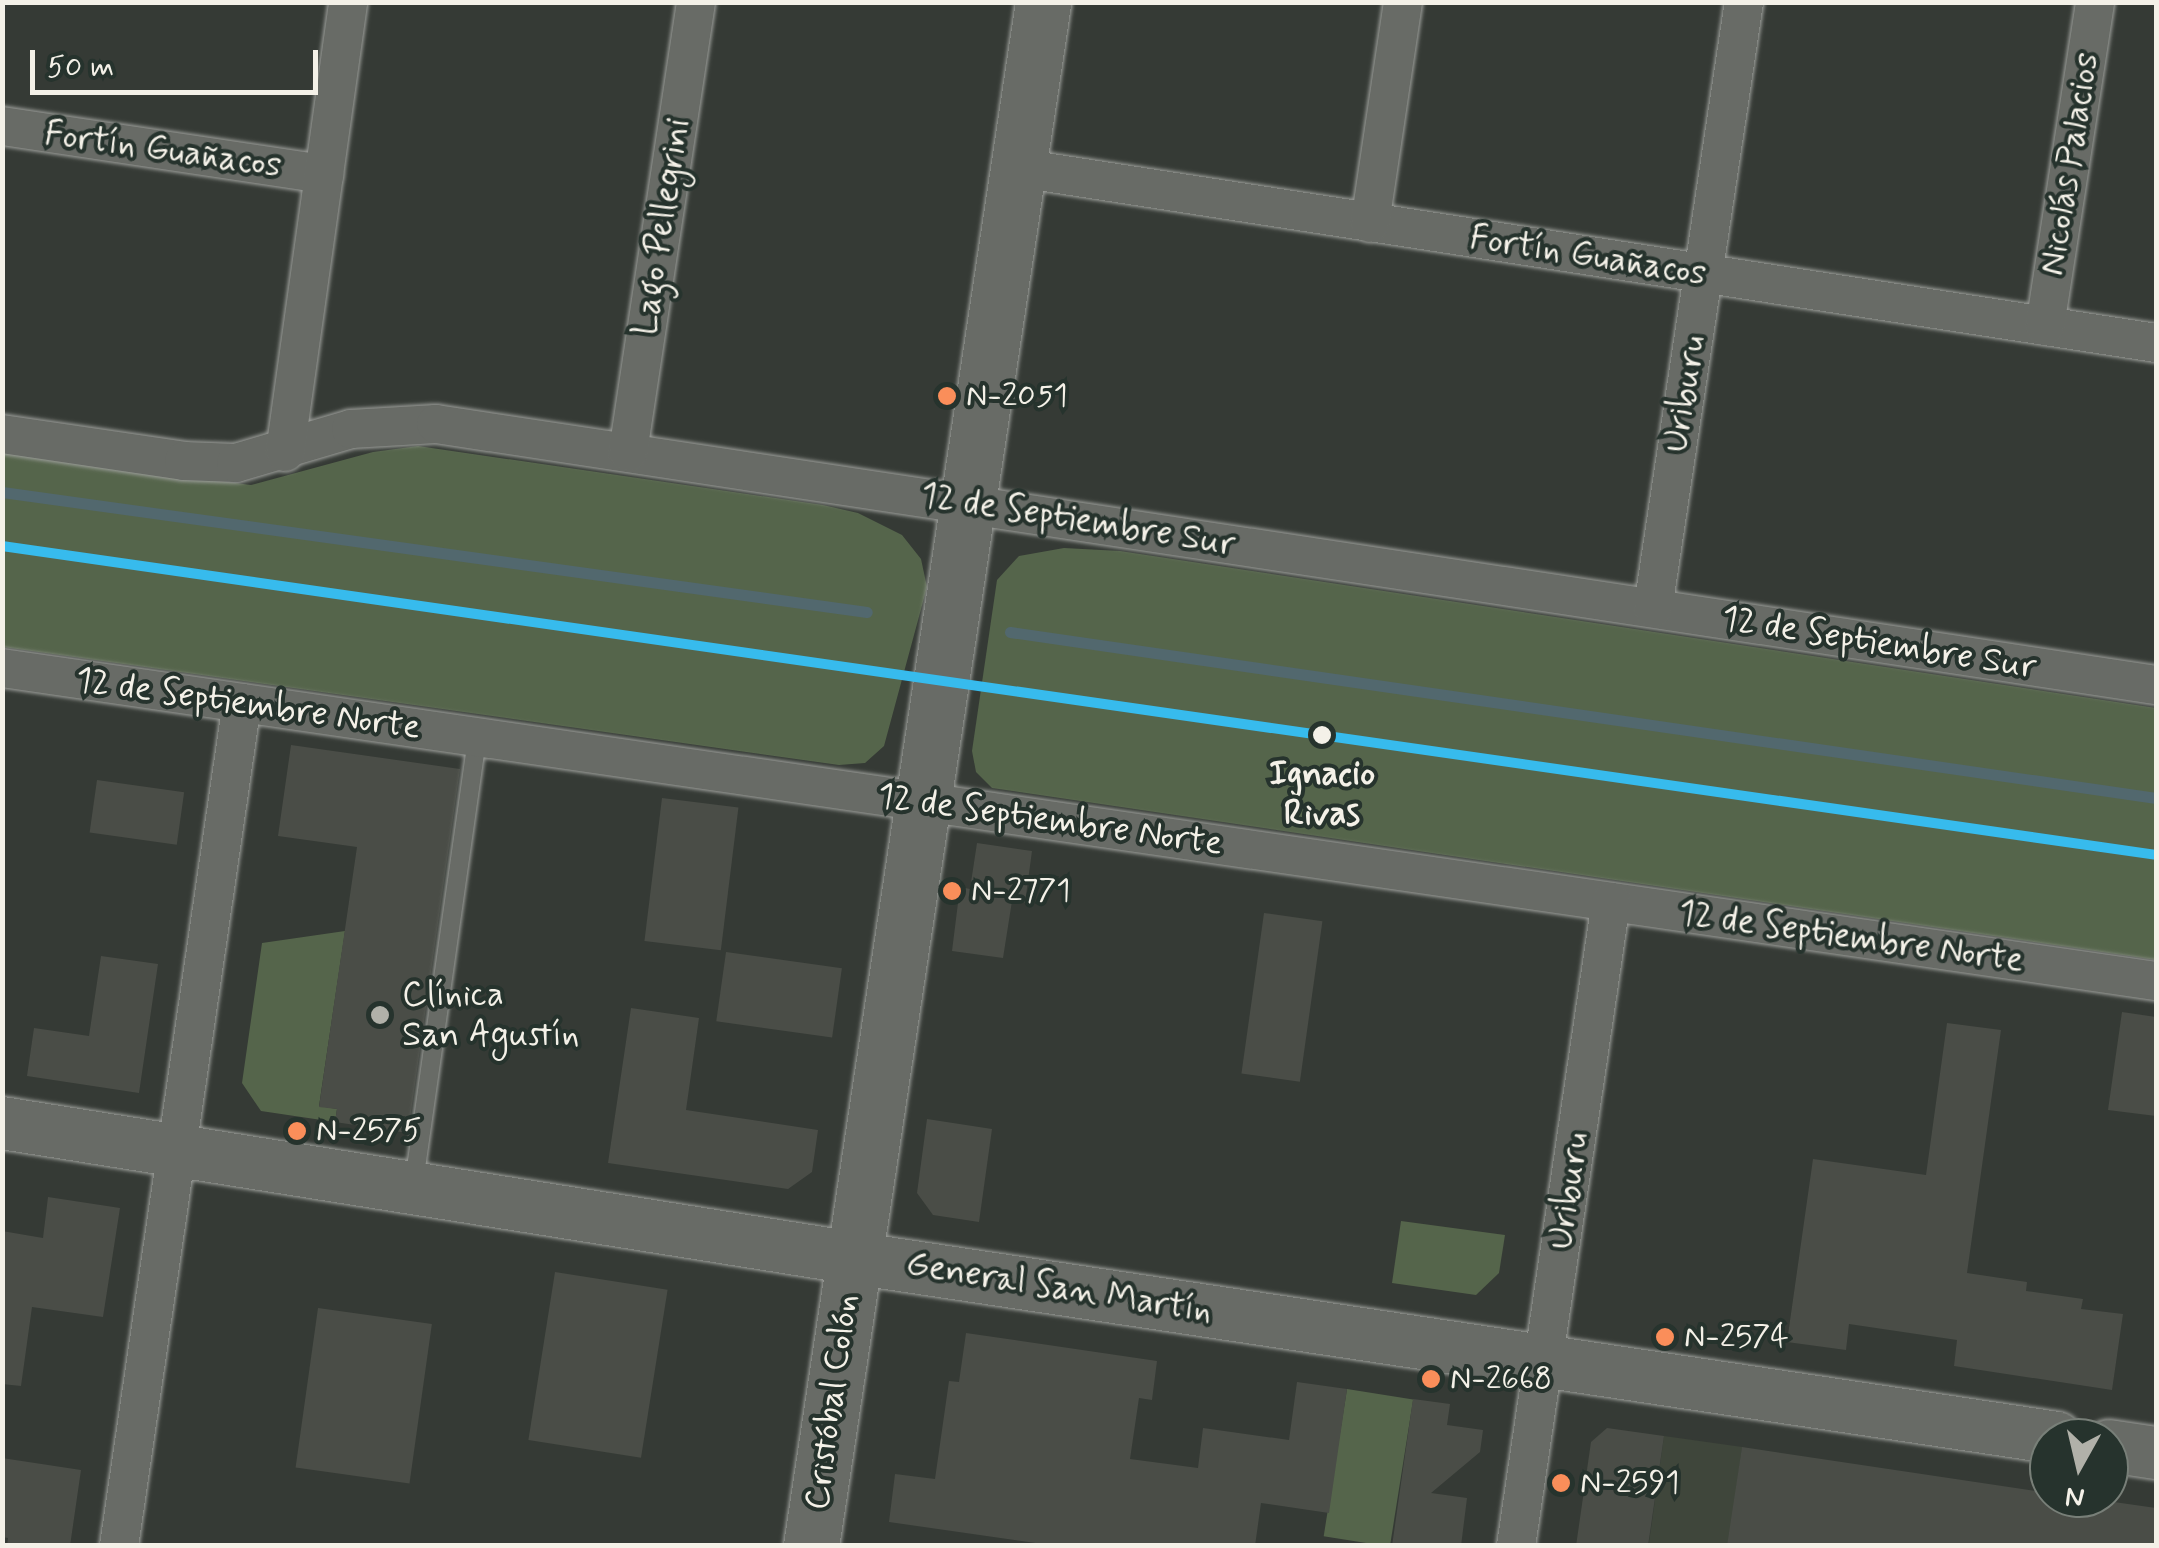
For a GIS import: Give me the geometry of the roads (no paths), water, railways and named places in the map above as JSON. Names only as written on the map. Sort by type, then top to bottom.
[{"type":"main road","points":[[853,1258],[1043,2]]},
{"type":"main road","name":"General San Martín","points":[[2,1123],[853,1258],[2029,1434]]},
{"type":"main road","name":"Cristóbal Colón","points":[[811,1546],[853,1258]]},
{"type":"main road","points":[[2129,1449],[2156,1453]]},
{"type":"street","points":[[285,452],[348,2]]},
{"type":"street","name":"Lago Pellegrini","points":[[628,452],[696,2]]},
{"type":"street","points":[[1370,223],[1404,2]]},
{"type":"street","name":"Uriburu","points":[[1653,608],[1744,2]]},
{"type":"street","name":"Nicolás Palacios","points":[[2046,326],[2095,2]]},
{"type":"street","name":"Fortín Guañacos","points":[[2,126],[324,174]]},
{"type":"street","name":"Fortín Guañacos","points":[[1019,168],[2156,343]]},
{"type":"street","name":"12 de Septiembre Sur","points":[[2,434],[210,463],[236,463],[285,452],[351,428],[408,423],[628,452],[2156,685]]},
{"type":"street","name":"12 de Septiembre Norte","points":[[2,668],[2156,981]]},
{"type":"street","points":[[120,1546],[242,703]]},
{"type":"street","name":"Uriburu","points":[[1516,1546],[1612,902]]},
{"type":"lane","points":[[413,1187],[477,737]]},
{"type":"waterway","points":[[2,492],[867,612]]},
{"type":"waterway","points":[[1010,632],[2156,798]]},
{"type":"place","name":"N-2051","points":[[947,396]]},
{"type":"place","name":"Ignacio Rivas","points":[[1322,735]]},
{"type":"place","name":"N-2771","points":[[952,891]]},
{"type":"place","name":"Clínica San Agustín","points":[[380,1015]]},
{"type":"place","name":"N-2575","points":[[297,1131]]},
{"type":"place","name":"N-2574","points":[[1665,1337]]},
{"type":"place","name":"N-2668","points":[[1431,1379]]},
{"type":"place","name":"N-2591","points":[[1561,1483]]}]
